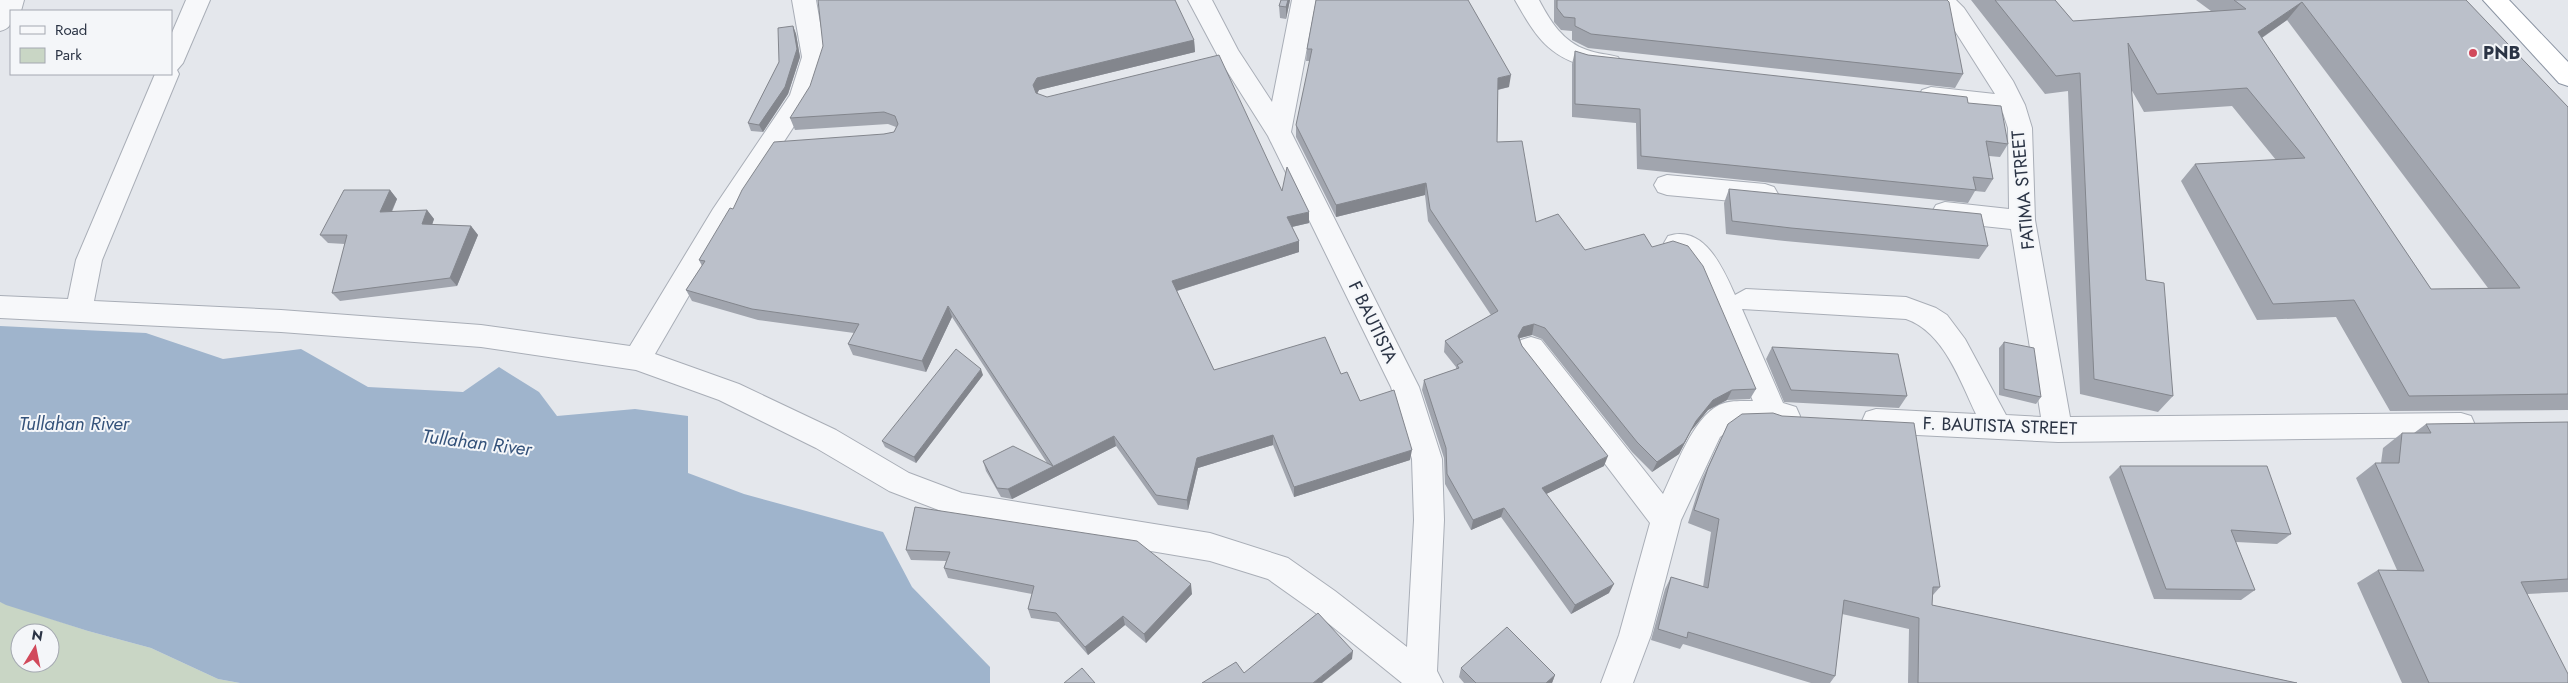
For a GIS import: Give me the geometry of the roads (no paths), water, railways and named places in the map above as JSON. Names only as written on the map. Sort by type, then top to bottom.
[{"type":"highway","points":[[2495,0],[2568,77]]},
{"type":"street","points":[[0,23],[10,10],[12,0]]},
{"type":"street","points":[[172,61],[198,0]]},
{"type":"street","points":[[636,359],[722,216],[801,97],[814,57],[804,0]]},
{"type":"street","name":"F BAUTISTA","points":[[1200,0],[1219,57],[1279,132],[1404,387],[1428,459],[1429,520],[1424,680]]},
{"type":"street","points":[[1279,132],[1304,0]]},
{"type":"street","points":[[1528,0],[1543,30],[1554,43],[1568,53],[1603,62],[1633,65]]},
{"type":"street","name":"FATIMA STREET","points":[[1943,0],[1956,14],[2001,81],[2013,105],[2020,128],[2022,220],[2058,430]]},
{"type":"street","points":[[79,310],[88,260],[167,75]]},
{"type":"street","points":[[1906,94],[2013,105]]},
{"type":"street","points":[[772,143],[801,141]]},
{"type":"street","points":[[1667,185],[1786,196]]},
{"type":"street","points":[[1924,210],[2022,220]]},
{"type":"street","points":[[1677,243],[1694,249],[1711,270],[1774,416]]},
{"type":"street","points":[[1746,300],[1906,308],[1921,313],[1936,322],[1950,341],[1998,427]]},
{"type":"street","points":[[0,307],[79,310],[481,336],[636,359],[729,392],[826,439],[899,482],[962,506],[1210,547],[1277,568],[1424,680]]},
{"type":"street","points":[[1531,348],[1666,520]]},
{"type":"street","points":[[1617,683],[1635,635],[1666,520],[1710,428],[1728,414],[1766,413],[1774,416],[1813,418]]},
{"type":"street","name":"F. BAUTISTA STREET","points":[[1852,420],[2058,430],[2488,424]]},
{"type":"water","name":"Tullahan River","points":[[0,326],[146,333],[223,359],[301,349],[368,387],[463,392],[499,367],[539,392],[557,416],[635,409],[688,416],[688,473],[744,494],[883,532],[912,587],[990,667],[990,683],[240,683],[218,679],[151,648],[88,631],[6,605],[0,602]]},
{"type":"place","name":"PNB","points":[[2473,53]]}]
